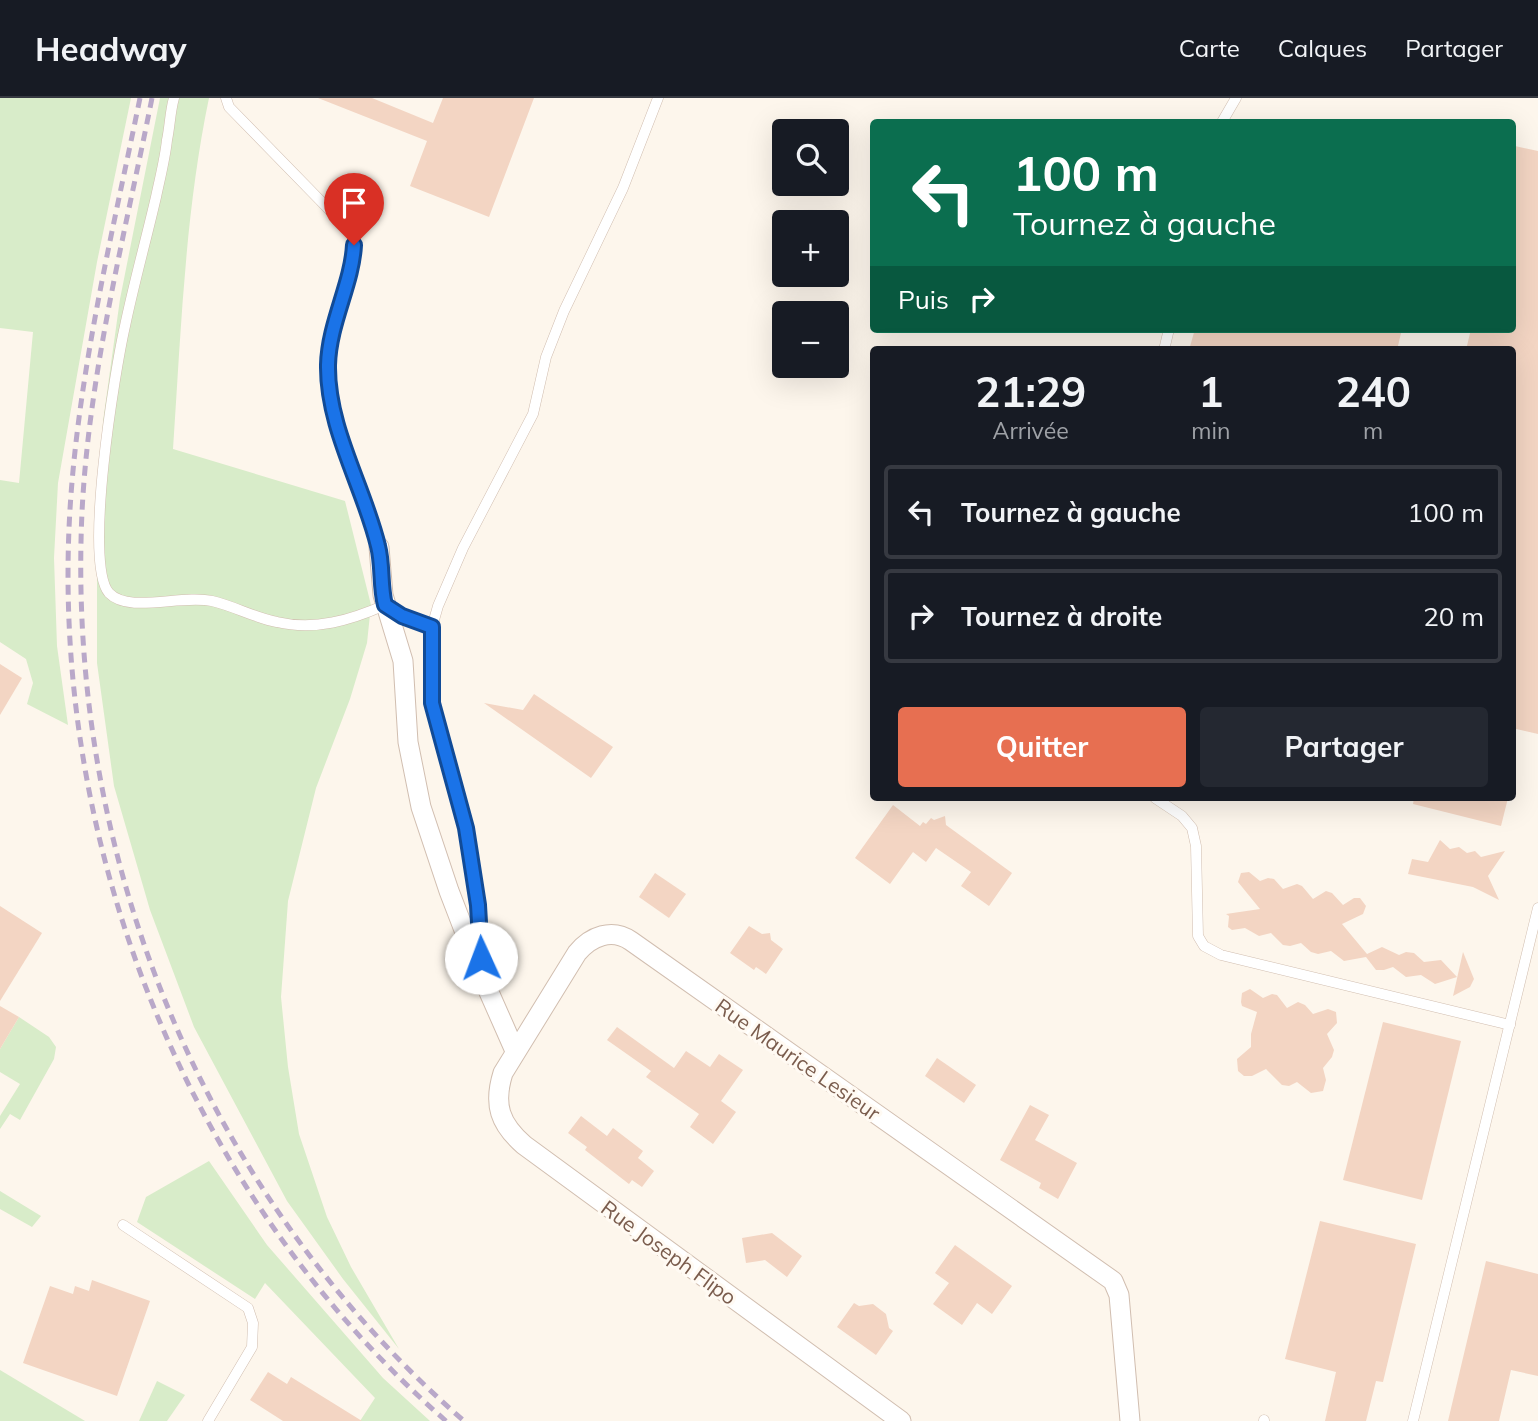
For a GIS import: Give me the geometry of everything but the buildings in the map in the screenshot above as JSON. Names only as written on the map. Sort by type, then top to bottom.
[{"type":"street","points":[[379,547],[385,605],[403,661],[406,726],[417,791],[440,868],[481,974],[515,1051]]},
{"type":"street","name":"Rue Maurice Lesieur","points":[[515,1051],[583,946],[605,934],[624,936],[1111,1278],[1119,1295],[1130,1421]]},
{"type":"street","name":"Rue Joseph Flipo","points":[[515,1051],[503,1073],[497,1092],[503,1119],[516,1138],[901,1421]]},
{"type":"lane","points":[[174,98],[156,197],[124,329],[105,448],[99,533],[103,582],[110,594],[120,601],[138,605],[198,598],[225,604],[277,622],[312,626],[354,618],[385,605],[402,616],[432,627]]},
{"type":"lane","points":[[226,98],[229,107],[353,237],[354,251],[330,346],[329,390],[358,489],[379,547]]},
{"type":"lane","points":[[481,974],[482,941],[466,828],[432,703],[432,627],[463,548],[533,414],[546,357],[624,188],[658,98]]},
{"type":"lane","points":[[1224,119],[1236,98]]},
{"type":"lane","points":[[1159,801],[1188,821],[1195,836],[1198,936],[1209,950],[1510,1025]]},
{"type":"lane","points":[[1413,1421],[1538,908]]},
{"type":"lane","points":[[123,1225],[248,1308],[253,1323],[252,1347],[208,1421]]},
{"type":"green space","points":[[0,98],[131,98],[97,262],[58,483],[54,558],[57,646],[68,725],[27,704],[33,683],[26,659],[0,642],[0,480],[19,483],[33,332],[0,328]]},
{"type":"green space","points":[[160,98],[209,98],[189,228],[173,449],[345,501],[371,605],[367,643],[350,699],[316,788],[288,901],[281,997],[288,1067],[299,1134],[327,1217],[351,1267],[399,1349],[343,1279],[287,1201],[194,1027],[150,910],[114,786],[97,663],[97,551],[103,421],[120,299]]},
{"type":"green space","points":[[19,1017],[49,1037],[56,1047],[54,1059],[20,1120],[10,1114],[0,1129],[0,1116],[20,1084],[0,1072],[0,1049]]},
{"type":"green space","points":[[209,1161],[267,1245],[383,1378],[430,1421],[360,1421],[375,1398],[265,1283],[255,1299],[137,1222],[146,1197]]},
{"type":"green space","points":[[0,1191],[41,1216],[32,1227],[0,1209]]},
{"type":"green space","points":[[0,1370],[85,1421],[0,1421]]},
{"type":"green space","points":[[157,1381],[185,1395],[167,1421],[139,1421]]},
{"type":"railway","points":[[140,98],[91,337],[72,482],[69,613],[81,743],[108,871],[149,996],[204,1115],[272,1226],[353,1329],[446,1421]]},
{"type":"railway","points":[[152,98],[100,355],[82,512],[83,641],[98,767],[127,891],[169,1010],[224,1124],[292,1232],[372,1331],[464,1421]]},
{"type":"route","points":[[354,245],[332,332],[328,363],[329,390],[358,489],[379,547],[385,605],[402,616],[432,627],[432,703],[466,828],[478,905],[481,958]]}]
